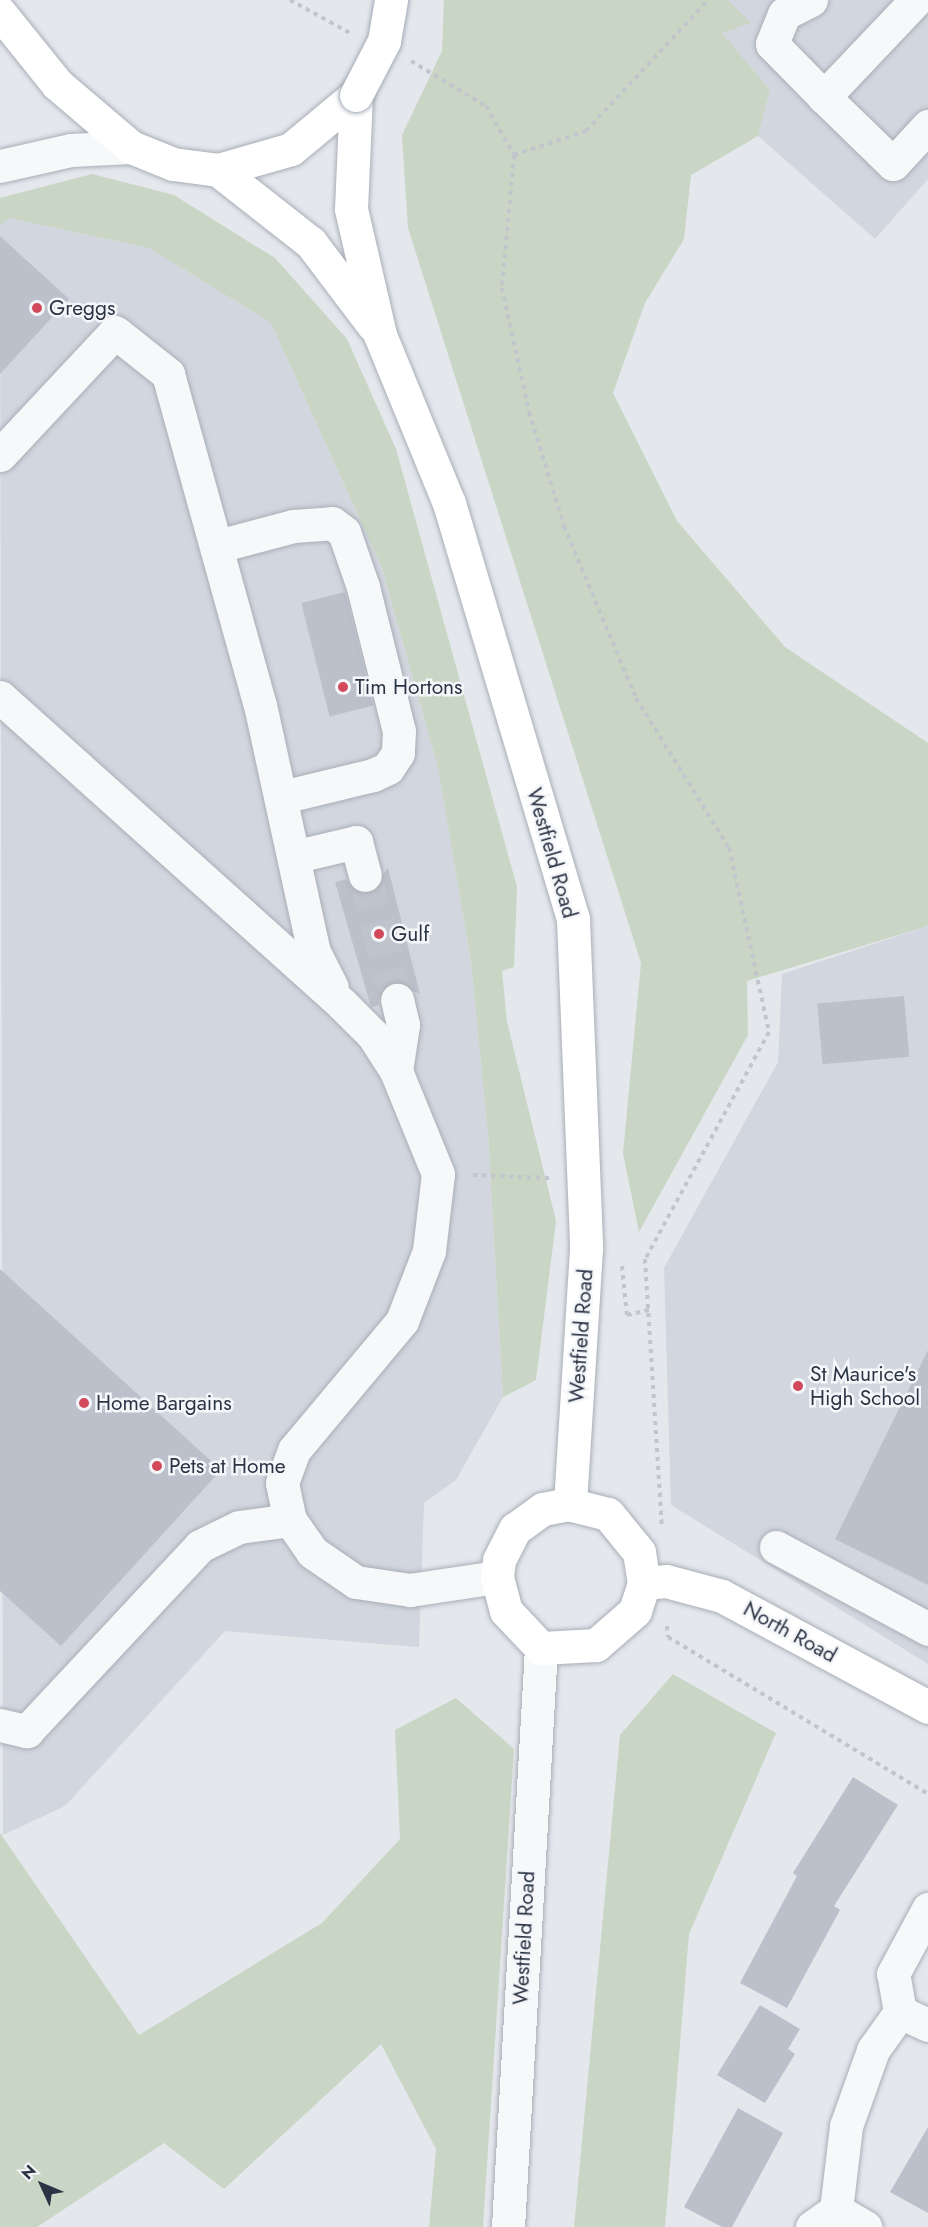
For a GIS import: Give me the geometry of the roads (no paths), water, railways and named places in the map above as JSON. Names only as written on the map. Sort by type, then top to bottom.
[{"type":"main road","points":[[1,23],[30,50],[57,84],[130,147],[173,164],[218,170],[291,149],[356,95],[384,40],[391,0]]},
{"type":"main road","name":"Westfield Road","points":[[356,95],[351,209],[380,335],[449,502],[573,919],[586,1249],[570,1505]]},
{"type":"main road","name":"Westfield Road","points":[[218,170],[311,243],[380,335]]},
{"type":"main road","points":[[570,1505],[608,1514],[639,1551],[655,1582],[635,1611],[596,1645],[541,1648],[506,1611],[497,1577],[516,1529],[543,1509],[570,1505]]},
{"type":"main road","name":"North Road","points":[[655,1582],[722,1596],[928,1707]]},
{"type":"street","points":[[811,0],[784,14],[772,44],[893,164],[928,126]]},
{"type":"street","points":[[824,97],[916,0]]},
{"type":"street","points":[[0,166],[71,150],[130,147]]},
{"type":"street","points":[[0,455],[115,332],[168,374],[218,546],[297,856],[314,952],[342,1004]]},
{"type":"street","points":[[218,546],[292,526],[332,523],[344,532],[363,587],[399,731],[398,753],[388,768],[373,775],[282,797]]},
{"type":"street","points":[[0,697],[342,1004],[373,1035],[396,1071],[438,1174],[429,1251],[402,1321],[294,1450],[282,1483],[290,1520],[312,1552],[356,1582],[410,1590],[497,1577]]},
{"type":"street","points":[[297,856],[356,842],[365,875]]},
{"type":"street","points":[[396,1071],[403,1025],[397,1000]]},
{"type":"street","points":[[0,1725],[27,1731],[200,1546],[239,1527],[290,1520]]},
{"type":"street","points":[[776,1547],[928,1629]]},
{"type":"street","name":"Westfield Road","points":[[508,2227],[541,1648]]},
{"type":"street","points":[[866,2227],[824,2218],[846,2126],[873,2050],[914,2018],[893,1974],[928,1909]]},
{"type":"tunnel","points":[[365,875],[397,1000]]},
{"type":"place","name":"Greggs","points":[[37,308]]},
{"type":"place","name":"Tim Hortons","points":[[343,687]]},
{"type":"place","name":"Gulf","points":[[379,934]]},
{"type":"place","name":"St Maurice's High School","points":[[798,1386]]},
{"type":"place","name":"Home Bargains","points":[[84,1403]]},
{"type":"place","name":"Pets at Home","points":[[157,1466]]}]
